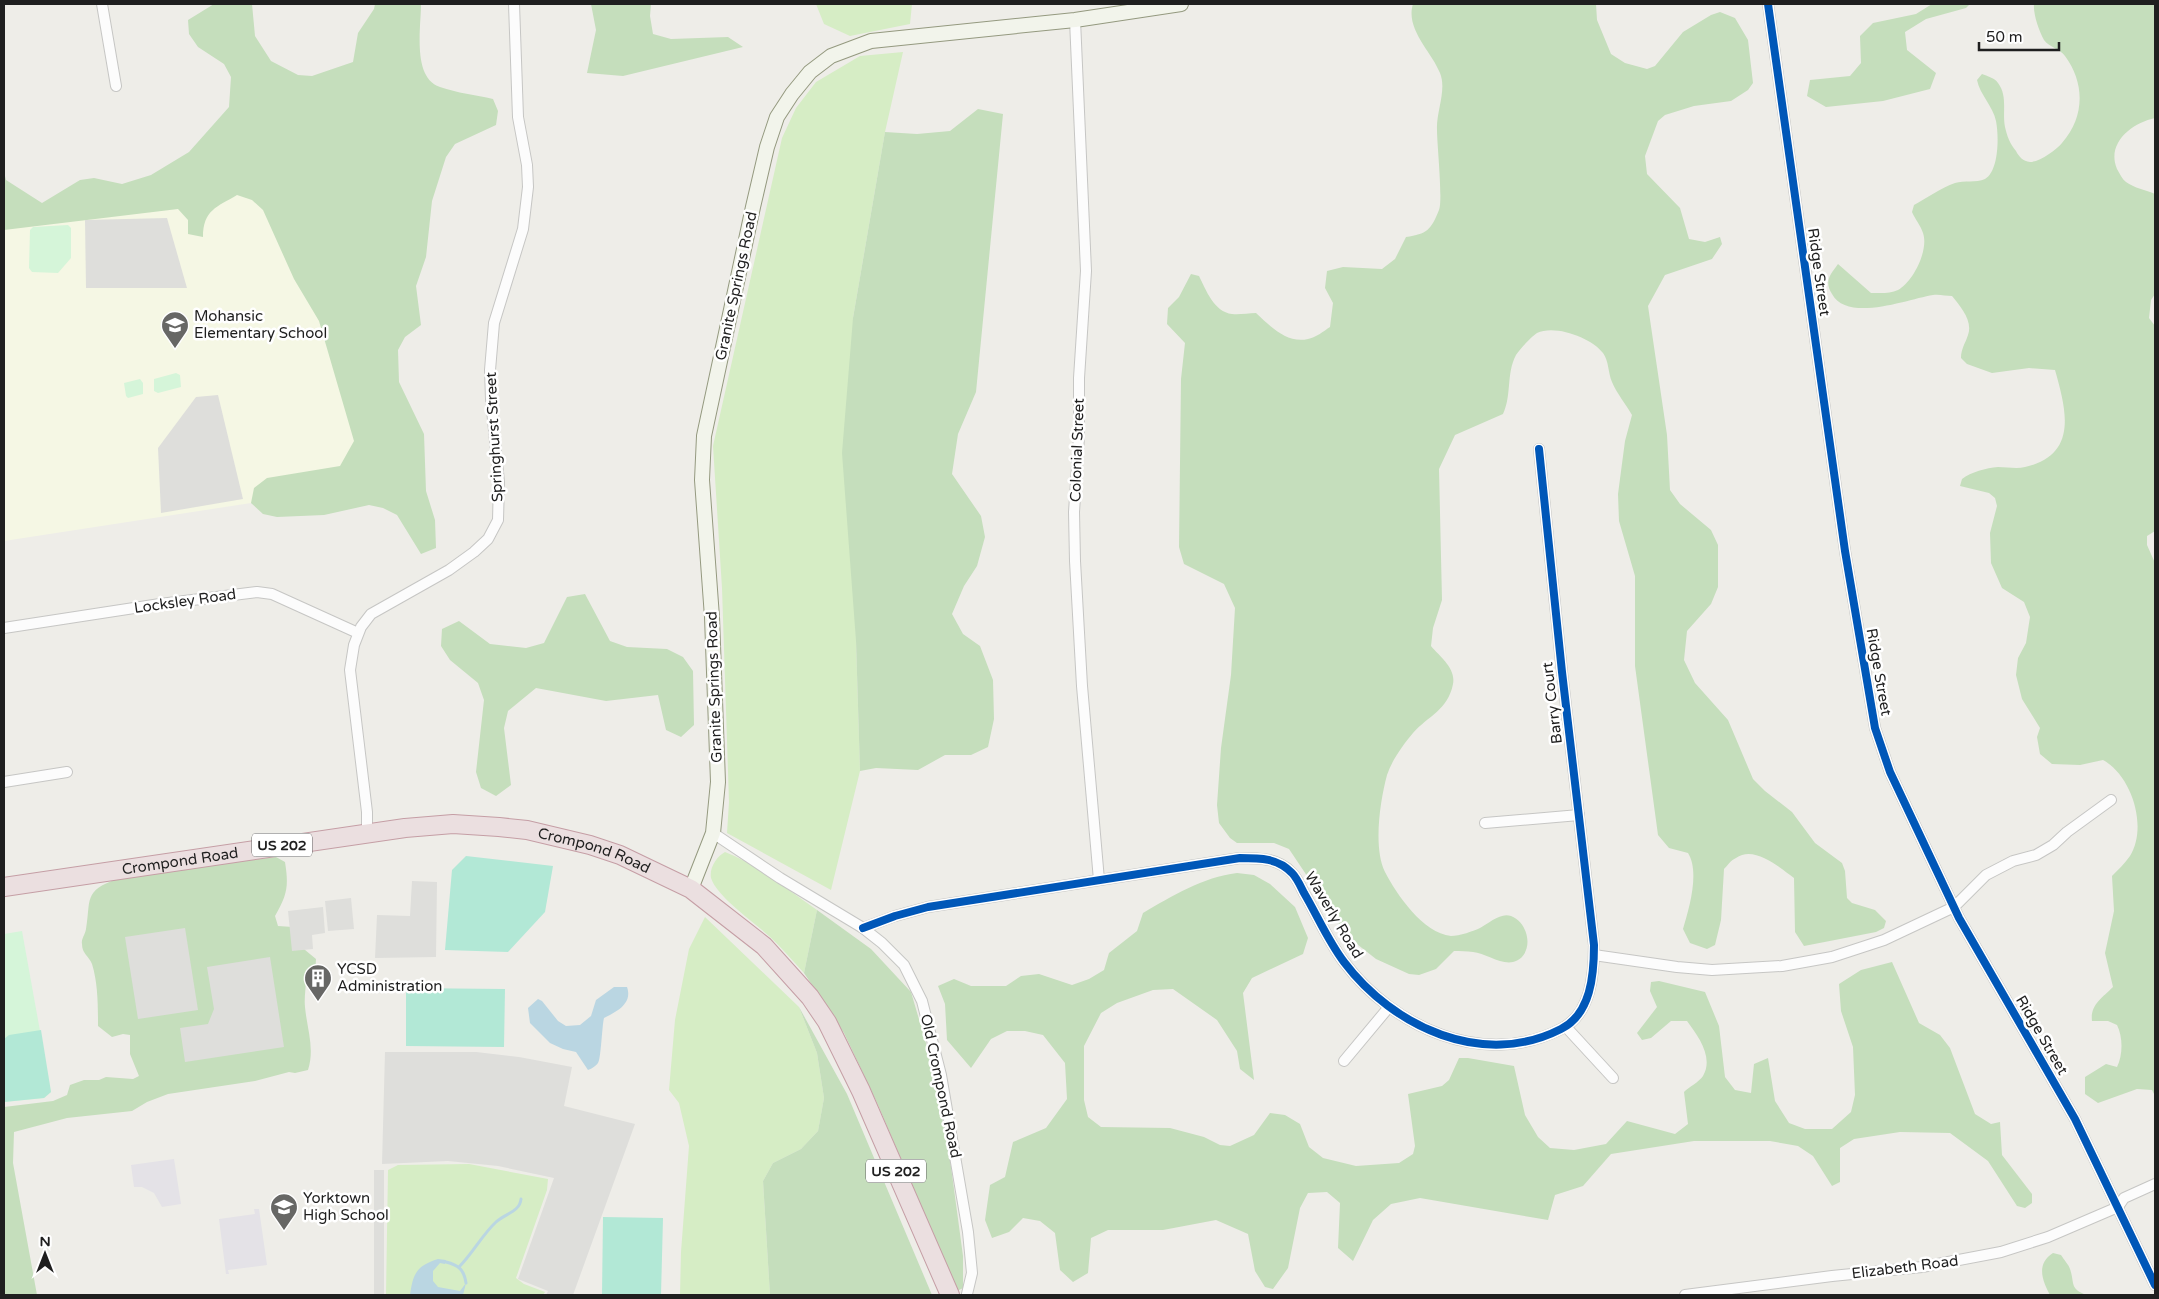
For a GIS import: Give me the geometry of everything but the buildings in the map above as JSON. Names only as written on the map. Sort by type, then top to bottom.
[{"type":"highway","name":"Crompond Road","points":[[4,887],[367,833],[453,824],[527,830],[568,839],[620,855],[691,889],[764,946],[810,997],[827,1022],[958,1295]]},
{"type":"street","points":[[102,4],[116,86]]},
{"type":"street","name":"Springhurst Street","points":[[367,833],[367,812],[350,670],[358,633],[371,614],[449,570],[474,552],[488,539],[498,520],[499,482],[490,398],[494,323],[523,229],[528,187],[527,165],[518,117],[514,4]]},
{"type":"street","name":"Granite Springs Road","points":[[691,889],[713,833],[717,810],[718,782],[712,617],[702,458],[704,436],[753,207],[767,147],[777,117],[792,94],[810,72],[831,56],[871,41],[1075,20],[1112,9],[1181,4]]},
{"type":"street","name":"Ridge Street","points":[[1768,4],[1845,551],[1875,728],[1890,772],[1954,907],[2075,1120],[2155,1284]]},
{"type":"street","name":"Colonial Street","points":[[1075,20],[1086,271],[1079,378],[1079,436],[1074,512],[1082,686],[1099,880]]},
{"type":"street","name":"Barry Court","points":[[1539,449],[1594,955]]},
{"type":"street","name":"Locksley Road","points":[[4,628],[160,604],[257,592],[272,594],[358,633]]},
{"type":"street","points":[[4,782],[67,772]]},
{"type":"street","points":[[1594,955],[1712,970],[1782,966],[1832,957],[1884,940],[1954,907],[1986,875],[2013,861],[2036,855],[2053,845],[2067,832],[2111,800]]},
{"type":"street","points":[[1485,823],[1579,815]]},
{"type":"street","name":"Old Crompond Road","points":[[713,833],[780,878],[863,928],[882,943],[904,965],[922,1001],[941,1075],[968,1232],[972,1273],[958,1295]]},
{"type":"street","name":"Waverly Road","points":[[863,928],[894,916],[928,907],[1240,858],[1274,860],[1293,874],[1343,961],[1375,997],[1429,1031],[1463,1040],[1496,1045],[1518,1044],[1546,1037],[1566,1027],[1581,1012],[1590,989],[1594,968],[1594,955]]},
{"type":"street","points":[[1344,1060],[1389,1007]]},
{"type":"street","points":[[1566,1027],[1613,1078]]},
{"type":"street","name":"Elizabeth Road","points":[[1685,1295],[1832,1276],[1922,1267],[2001,1252],[2048,1237],[2118,1207],[2124,1198],[2155,1184]]},
{"type":"shaded area","name":"Mohansic Elementary School","points":[[273,182],[394,481],[4,541],[4,220]]},
{"type":"shaded area","points":[[167,218],[187,288],[86,288],[85,220]]},
{"type":"shaded area","points":[[218,395],[243,499],[161,513],[158,448],[196,397]]},
{"type":"shaded area","points":[[412,881],[437,882],[436,957],[375,958],[377,915],[410,916]]},
{"type":"shaded area","points":[[351,898],[354,929],[328,931],[325,901]]},
{"type":"shaded area","points":[[323,907],[325,933],[312,935],[313,949],[292,951],[288,911]]},
{"type":"shaded area","points":[[185,928],[198,1010],[138,1019],[125,937]]},
{"type":"shaded area","points":[[270,957],[284,1047],[185,1062],[180,1028],[208,1024],[214,1009],[207,967]]},
{"type":"shaded area","points":[[385,1052],[476,1052],[519,1057],[572,1067],[564,1106],[635,1124],[573,1295],[546,1295],[548,1291],[518,1279],[554,1178],[498,1166],[448,1161],[382,1164]]},
{"type":"shaded area","points":[[174,1159],[181,1204],[162,1207],[154,1193],[142,1187],[134,1187],[131,1165]]},
{"type":"shaded area","points":[[374,1170],[384,1170],[384,1295],[374,1295]]},
{"type":"shaded area","points":[[254,1209],[259,1209],[267,1265],[228,1270],[229,1274],[226,1274],[219,1219],[255,1214]]},
{"type":"green space","points":[[214,4],[252,4],[255,36],[271,61],[298,75],[312,76],[353,62],[358,33],[374,9],[375,4],[421,4],[420,51],[425,74],[431,82],[440,87],[493,99],[498,111],[496,125],[455,144],[446,157],[432,201],[426,257],[416,286],[421,325],[405,337],[398,350],[399,382],[424,434],[426,491],[435,520],[436,548],[421,554],[397,515],[383,508],[369,505],[324,515],[277,517],[263,514],[251,503],[254,488],[267,478],[340,466],[354,441],[319,321],[294,279],[263,210],[252,200],[237,195],[217,206],[208,215],[203,237],[188,234],[188,220],[178,209],[4,230],[4,172],[6,180],[42,203],[80,180],[94,178],[122,184],[151,175],[189,152],[229,107],[231,77],[224,64],[198,47],[189,34],[188,20]]},
{"type":"green space","points":[[591,4],[651,4],[650,16],[653,34],[671,39],[728,37],[743,47],[623,76],[587,73],[596,30]]},
{"type":"green space","points":[[816,4],[912,4],[910,24],[850,36],[824,24]]},
{"type":"green space","points":[[1413,4],[1596,4],[1597,20],[1611,54],[1625,63],[1647,69],[1655,66],[1683,32],[1711,15],[1720,12],[1735,18],[1748,40],[1753,83],[1748,90],[1731,101],[1694,106],[1665,115],[1658,121],[1645,156],[1647,174],[1680,208],[1689,239],[1705,242],[1720,237],[1722,244],[1712,259],[1665,275],[1648,306],[1667,435],[1670,490],[1680,504],[1711,530],[1718,545],[1718,587],[1711,604],[1687,631],[1684,660],[1695,683],[1728,720],[1753,779],[1792,812],[1815,843],[1842,863],[1845,871],[1847,898],[1852,903],[1875,910],[1886,921],[1884,928],[1876,932],[1804,946],[1795,932],[1794,878],[1766,859],[1751,854],[1734,859],[1724,869],[1721,920],[1715,945],[1707,949],[1690,943],[1683,929],[1692,891],[1693,870],[1688,853],[1669,848],[1658,835],[1635,666],[1635,576],[1619,521],[1618,494],[1625,441],[1632,415],[1614,386],[1603,353],[1591,342],[1563,331],[1553,330],[1537,333],[1523,346],[1513,362],[1506,407],[1503,414],[1455,435],[1439,469],[1442,600],[1433,628],[1431,646],[1450,668],[1453,684],[1447,700],[1437,712],[1413,733],[1392,764],[1384,786],[1379,824],[1379,850],[1385,872],[1404,902],[1421,920],[1431,928],[1451,936],[1477,929],[1503,915],[1511,916],[1522,925],[1526,932],[1527,947],[1525,953],[1520,959],[1508,962],[1478,953],[1454,951],[1436,969],[1419,975],[1409,974],[1376,959],[1348,937],[1289,849],[1274,843],[1237,843],[1230,838],[1219,823],[1217,805],[1221,748],[1231,675],[1235,608],[1224,584],[1184,564],[1179,547],[1181,379],[1185,343],[1167,324],[1168,308],[1179,297],[1191,274],[1199,276],[1211,300],[1220,309],[1235,314],[1256,313],[1279,333],[1293,339],[1311,338],[1330,327],[1333,303],[1325,288],[1327,271],[1343,267],[1382,269],[1395,259],[1406,237],[1424,232],[1431,227],[1440,205],[1437,123],[1442,94],[1442,80],[1436,65],[1416,31],[1412,13]]},
{"type":"green space","points":[[1932,4],[1970,4],[1966,8],[1926,19],[1905,32],[1907,50],[1936,73],[1930,89],[1883,101],[1826,107],[1807,96],[1810,80],[1850,76],[1861,63],[1860,36],[1873,23],[1916,14]]},
{"type":"green space","points":[[2034,4],[2155,4],[2155,118],[2138,124],[2123,136],[2115,151],[2115,160],[2117,169],[2126,182],[2155,194],[2155,294],[2151,300],[2149,318],[2155,326],[2155,531],[2147,536],[2147,545],[2155,563],[2155,1096],[2152,1090],[2137,1089],[2098,1103],[2085,1094],[2085,1077],[2106,1064],[2117,1067],[2121,1052],[2121,1040],[2117,1025],[2108,1021],[2092,1021],[2092,1015],[2098,1002],[2113,987],[2105,953],[2114,911],[2112,876],[2130,856],[2135,844],[2137,817],[2134,803],[2122,778],[2103,760],[2080,765],[2052,764],[2040,754],[2037,737],[2040,728],[2022,699],[2016,675],[2018,658],[2026,643],[2030,617],[2024,602],[2002,588],[1991,563],[1990,533],[1997,506],[1995,498],[1989,493],[1960,486],[1962,479],[1974,472],[1998,467],[2025,467],[2042,461],[2054,452],[2061,441],[2065,415],[2055,370],[2029,368],[1992,373],[1967,364],[1961,358],[1962,349],[1969,330],[1968,319],[1952,296],[1933,295],[1879,307],[1851,307],[1840,303],[1832,294],[1828,285],[1830,275],[1838,264],[1871,293],[1888,293],[1904,286],[1914,273],[1924,248],[1923,233],[1912,212],[1914,205],[1950,185],[1985,179],[1990,175],[1997,153],[1997,127],[1992,110],[1977,80],[1982,74],[1991,77],[2001,88],[2004,99],[2004,121],[2007,134],[2012,146],[2023,160],[2030,162],[2043,158],[2059,146],[2070,133],[2075,122],[2080,100],[2076,77],[2072,66],[2065,56],[2044,40],[2034,13]]},
{"type":"green space","points":[[903,52],[885,132],[853,318],[856,641],[860,771],[831,890],[727,833],[729,802],[722,588],[713,446],[782,138],[796,108],[816,82],[860,56]]},
{"type":"green space","points":[[978,109],[1003,114],[976,392],[958,434],[952,474],[981,516],[985,537],[977,566],[964,586],[952,614],[963,634],[980,646],[993,680],[994,719],[988,747],[971,755],[945,755],[918,770],[876,768],[860,771],[856,641],[842,453],[853,318],[885,132],[917,134],[950,131]]},
{"type":"green space","points":[[68,225],[71,228],[71,258],[58,273],[32,272],[29,268],[30,230],[33,227]]},
{"type":"green space","points":[[176,373],[180,375],[181,387],[158,393],[154,391],[154,379]]},
{"type":"green space","points":[[140,379],[143,383],[143,394],[128,398],[124,383]]},
{"type":"green space","points":[[585,594],[610,641],[627,647],[667,649],[683,657],[693,671],[694,725],[681,737],[666,730],[658,695],[606,701],[536,688],[508,711],[504,728],[511,785],[496,796],[481,788],[476,772],[484,700],[478,683],[450,660],[441,646],[442,629],[459,621],[490,644],[526,648],[544,643],[567,597]]},
{"type":"green space","points":[[725,852],[761,871],[817,910],[804,973],[773,940],[720,893],[711,878],[711,870],[717,859]]},
{"type":"green space","points":[[466,856],[553,866],[545,912],[508,952],[445,950],[452,870]]},
{"type":"green space","points":[[276,857],[285,862],[287,878],[286,890],[275,916],[278,926],[293,927],[299,945],[316,959],[315,974],[306,978],[305,1004],[311,1046],[308,1070],[295,1073],[289,1072],[255,1081],[168,1094],[147,1102],[132,1111],[67,1118],[14,1132],[13,1163],[37,1295],[4,1295],[4,1107],[53,1101],[67,1095],[70,1085],[84,1080],[99,1080],[106,1077],[133,1079],[139,1076],[130,1054],[130,1035],[123,1034],[112,1037],[98,1026],[98,1003],[92,964],[82,947],[89,904],[94,892],[106,883],[117,879]]},
{"type":"green space","points":[[1237,873],[1254,875],[1270,884],[1295,907],[1308,938],[1303,954],[1252,978],[1243,993],[1254,1080],[1240,1069],[1237,1051],[1217,1020],[1173,989],[1153,990],[1117,1003],[1101,1013],[1084,1046],[1084,1100],[1088,1117],[1101,1127],[1170,1128],[1204,1137],[1220,1145],[1230,1146],[1254,1135],[1270,1113],[1285,1115],[1300,1124],[1309,1147],[1323,1158],[1356,1166],[1399,1163],[1413,1154],[1415,1146],[1408,1094],[1442,1086],[1449,1080],[1459,1058],[1468,1058],[1514,1066],[1525,1115],[1538,1137],[1550,1148],[1574,1150],[1606,1144],[1627,1121],[1675,1134],[1688,1124],[1684,1092],[1703,1076],[1707,1062],[1703,1047],[1687,1021],[1671,1021],[1651,1038],[1642,1040],[1637,1033],[1657,1007],[1650,991],[1651,982],[1659,981],[1705,992],[1719,1026],[1725,1077],[1735,1090],[1751,1093],[1754,1064],[1768,1058],[1775,1101],[1789,1123],[1805,1129],[1832,1129],[1851,1112],[1855,1095],[1853,1047],[1841,1011],[1839,984],[1861,970],[1892,962],[1919,1023],[1940,1035],[1950,1048],[1975,1114],[1991,1124],[2000,1122],[2002,1155],[2032,1194],[2032,1203],[2025,1208],[2017,1206],[1988,1161],[1950,1133],[1900,1132],[1854,1139],[1840,1148],[1840,1182],[1832,1186],[1813,1156],[1798,1146],[1770,1141],[1694,1141],[1611,1154],[1583,1186],[1555,1195],[1548,1220],[1420,1198],[1391,1204],[1373,1220],[1353,1261],[1338,1248],[1340,1203],[1327,1192],[1308,1193],[1300,1208],[1288,1268],[1273,1289],[1265,1287],[1255,1271],[1248,1234],[1216,1220],[1163,1230],[1108,1230],[1091,1238],[1088,1273],[1073,1282],[1060,1270],[1055,1233],[1040,1221],[1023,1218],[1009,1232],[992,1238],[985,1220],[990,1185],[1005,1177],[1013,1142],[1046,1128],[1067,1099],[1065,1063],[1043,1035],[1025,1031],[1007,1031],[991,1039],[971,1068],[947,1040],[945,1004],[938,986],[954,979],[971,986],[1006,986],[1021,976],[1039,974],[1072,985],[1089,979],[1104,970],[1109,953],[1137,931],[1143,913],[1200,883]]},
{"type":"green space","points":[[817,910],[871,949],[911,992],[928,1050],[949,1152],[963,1256],[963,1288],[957,1291],[878,1105],[844,1033],[804,973]]},
{"type":"green space","points":[[705,917],[799,1007],[817,1053],[824,1098],[818,1131],[801,1149],[773,1163],[763,1181],[770,1295],[680,1295],[681,1252],[689,1146],[679,1103],[669,1090],[675,1020],[689,949]]},
{"type":"green space","points":[[22,931],[51,1092],[44,1098],[4,1102],[4,934]]},
{"type":"green space","points":[[406,988],[505,989],[504,1047],[406,1046]]},
{"type":"green space","points":[[799,1007],[847,1094],[932,1295],[770,1295],[763,1181],[773,1163],[801,1149],[818,1131],[824,1098],[817,1053]]},
{"type":"green space","points":[[41,1030],[51,1092],[44,1098],[4,1102],[4,1039],[9,1035]]},
{"type":"green space","points":[[469,1164],[548,1179],[547,1190],[516,1278],[524,1284],[545,1292],[543,1295],[386,1295],[388,1170],[398,1165]]},
{"type":"green space","points":[[603,1217],[663,1218],[661,1295],[602,1295]]},
{"type":"green space","points":[[2053,1253],[2061,1255],[2069,1267],[2075,1288],[2087,1295],[2050,1295],[2043,1278],[2042,1267],[2044,1262]]},
{"type":"water","points":[[614,987],[627,987],[628,998],[622,1007],[604,1018],[599,1061],[589,1070],[576,1052],[550,1043],[530,1023],[528,1008],[538,999],[542,1001],[558,1021],[566,1026],[580,1025],[591,1016],[596,1000]]},
{"type":"water","points":[[438,1259],[446,1260],[445,1264],[440,1263],[433,1271],[433,1281],[438,1287],[460,1291],[466,1283],[463,1295],[410,1295],[414,1276],[420,1268]]},
{"type":"waterway","points":[[459,1267],[491,1227],[499,1219],[515,1210],[521,1199]]},
{"type":"waterway","points":[[446,1262],[460,1268],[466,1283]]},
{"type":"cycle path","points":[[1768,4],[1845,551],[1875,728],[1890,772],[1959,918],[2075,1119],[2155,1285]]},
{"type":"cycle path","points":[[863,928],[895,916],[928,907],[1240,858],[1262,859],[1281,864],[1296,877],[1344,962],[1364,985],[1388,1006],[1414,1022],[1442,1035],[1471,1043],[1501,1045],[1531,1040],[1561,1029],[1571,1022],[1579,1014],[1589,993],[1594,945],[1562,672],[1539,449]]},
{"type":"place","name":"Mohansic Elementary School","points":[[175,349]]},
{"type":"place","name":"YCSD Administration","points":[[318,1002]]},
{"type":"place","name":"Yorktown High School","points":[[284,1231]]}]
